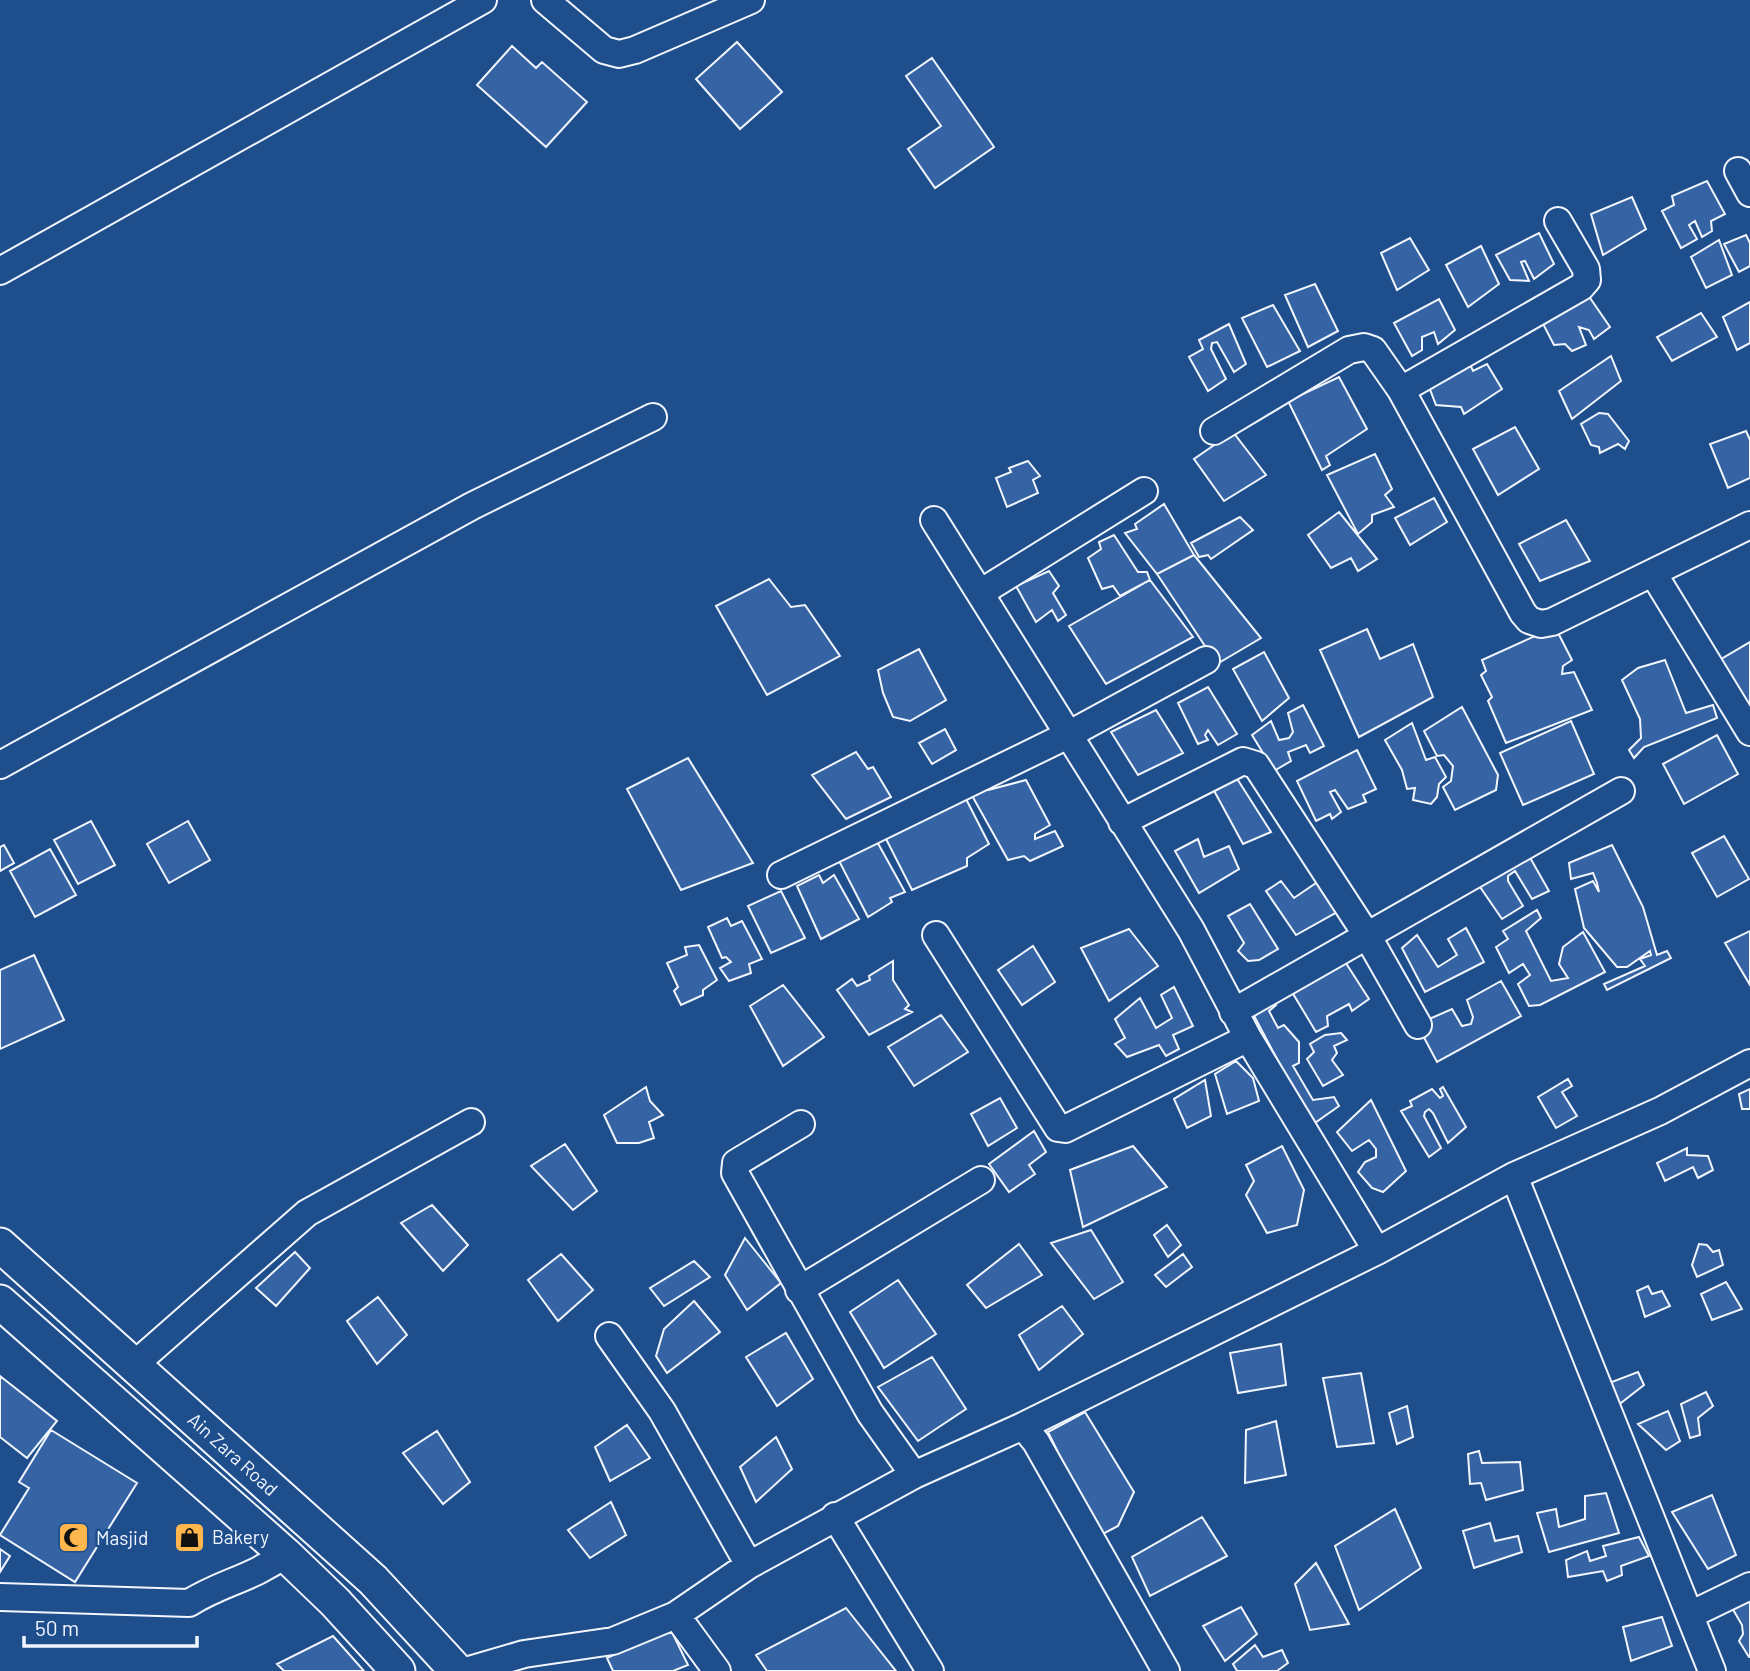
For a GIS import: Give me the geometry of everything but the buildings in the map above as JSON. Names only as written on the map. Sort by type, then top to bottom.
[{"type":"main road","name":"Ain Zara Road","points":[[0,1245],[373,1580],[406,1612],[457,1671]]},
{"type":"main road","name":"Ain Zara Road","points":[[0,1301],[285,1554],[335,1602],[398,1671]]},
{"type":"street","points":[[0,271],[483,0]]},
{"type":"street","points":[[545,0],[604,50],[619,54],[635,50],[751,0]]},
{"type":"street","points":[[1401,390],[1581,287],[1587,280],[1586,269],[1558,221]]},
{"type":"street","points":[[1214,431],[1349,350],[1364,347],[1373,351],[1401,390],[1510,592],[1529,620],[1541,624],[1552,622],[1750,525]]},
{"type":"street","points":[[0,765],[472,506],[653,417]]},
{"type":"street","points":[[980,593],[1144,492]]},
{"type":"street","points":[[934,520],[1191,930],[1248,1038],[1377,1251]]},
{"type":"street","points":[[1653,573],[1750,732]]},
{"type":"street","points":[[780,875],[1069,735],[1206,660]]},
{"type":"street","points":[[1122,822],[1242,761],[1256,765],[1368,937],[1418,1025]]},
{"type":"street","points":[[1233,1012],[1621,791]]},
{"type":"street","points":[[936,935],[1058,1128],[1065,1129],[1248,1038]]},
{"type":"street","points":[[466,1671],[524,1654],[613,1641],[676,1615],[749,1565],[914,1475],[1023,1426],[1377,1251],[1514,1176],[1660,1111],[1750,1063]]},
{"type":"street","points":[[134,1365],[298,1219],[471,1122]]},
{"type":"street","points":[[801,1125],[736,1163],[734,1167],[799,1290],[870,1413],[914,1475]]},
{"type":"street","points":[[1514,1176],[1713,1671]]},
{"type":"street","points":[[799,1290],[981,1180]]},
{"type":"street","points":[[609,1336],[662,1411],[749,1565]]},
{"type":"street","points":[[1023,1426],[1036,1442],[1166,1671]]},
{"type":"street","points":[[835,1516],[930,1671]]},
{"type":"street","points":[[0,1597],[189,1603],[212,1588],[239,1582],[264,1570],[285,1554]]},
{"type":"street","points":[[1690,1615],[1750,1586]]},
{"type":"street","points":[[676,1615],[717,1671]]},
{"type":"place","name":"Bakery","points":[[189,1537]]},
{"type":"place","name":"Masjid","points":[[73,1538]]}]
